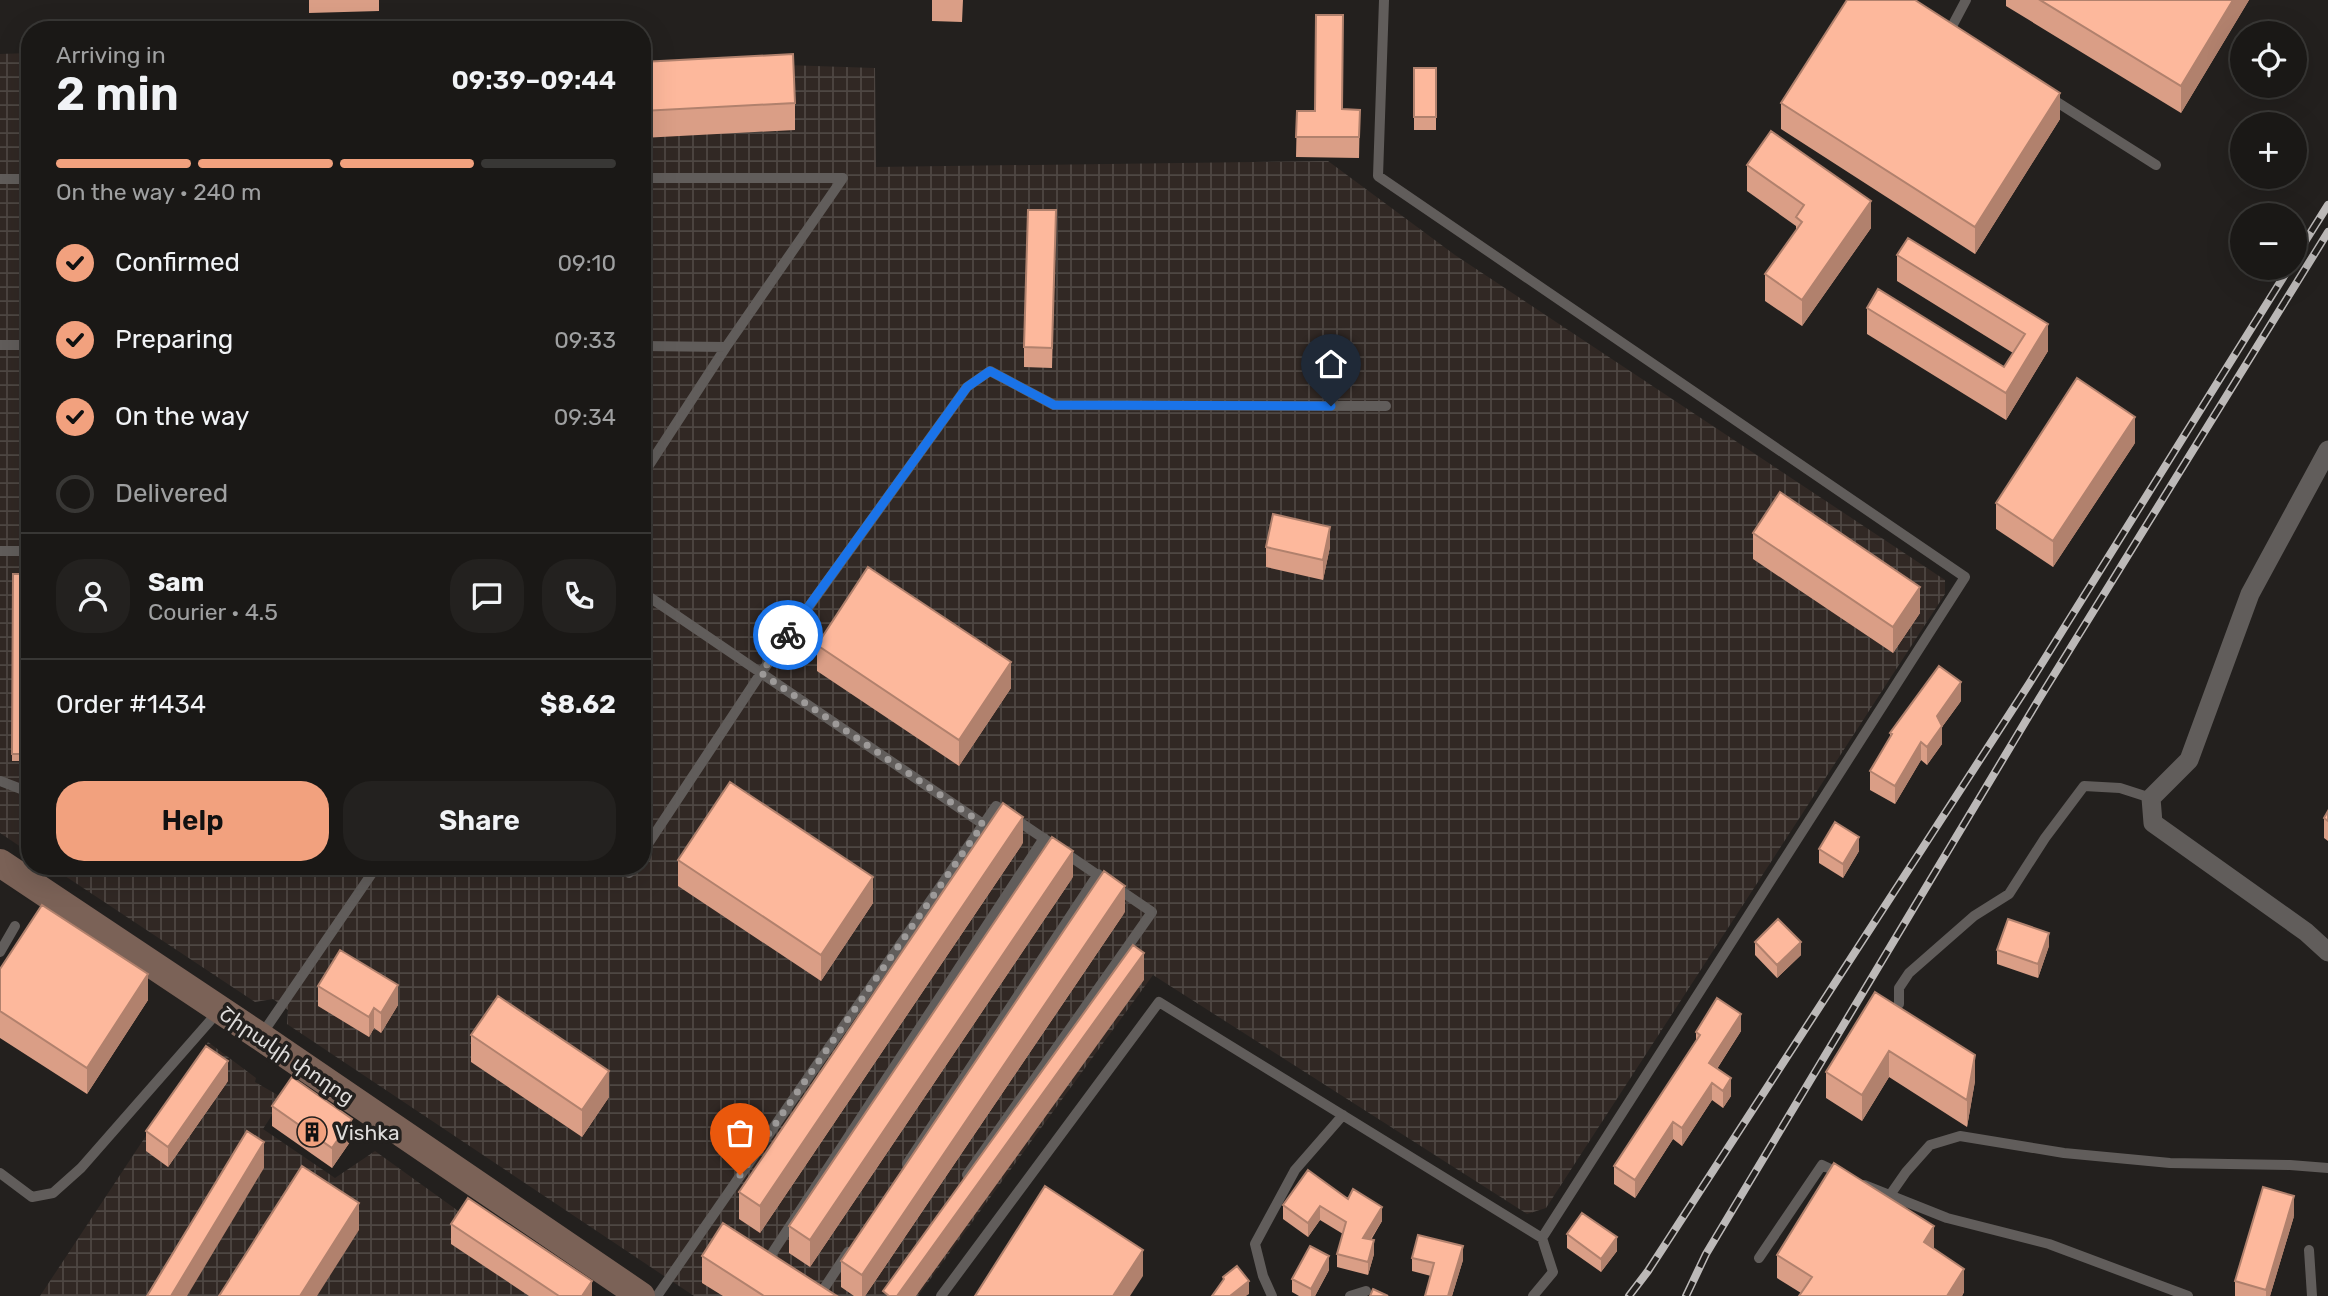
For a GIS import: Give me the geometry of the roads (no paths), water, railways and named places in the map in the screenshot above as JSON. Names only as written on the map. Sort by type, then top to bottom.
[{"type":"main road","name":"Շիրակի փողոց","points":[[0,863],[216,1014]]},
{"type":"main road","name":"Շիրակի փողոց","points":[[0,875],[257,1041],[629,1294]]},
{"type":"street","points":[[2328,450],[2250,594],[2189,760],[2151,798],[2153,823],[2306,932],[2328,952]]},
{"type":"lane","points":[[1384,0],[1378,176],[1965,577],[1542,1238]]},
{"type":"lane","points":[[1959,38],[1947,31],[1966,0]]},
{"type":"lane","points":[[2040,91],[2156,165]]},
{"type":"lane","points":[[651,178],[843,178],[726,347],[651,462]]},
{"type":"lane","points":[[0,179],[21,179]]},
{"type":"lane","points":[[0,345],[21,345]]},
{"type":"lane","points":[[651,346],[726,347]]},
{"type":"lane","points":[[651,839],[761,673],[967,387],[990,371],[1054,405],[1386,406]]},
{"type":"lane","points":[[0,551],[21,551]]},
{"type":"lane","points":[[651,599],[983,824]]},
{"type":"lane","points":[[0,781],[21,789]]},
{"type":"lane","points":[[1899,1004],[1899,988],[1909,973],[1974,916],[2009,894],[2045,838],[2084,786],[2120,788],[2151,798]]},
{"type":"lane","points":[[657,1296],[996,806],[1152,912],[961,1183]]},
{"type":"lane","points":[[769,1258],[1044,838]]},
{"type":"lane","points":[[898,1177],[1098,874]]},
{"type":"lane","points":[[257,1041],[371,875]]},
{"type":"lane","points":[[0,952],[15,926]]},
{"type":"lane","points":[[940,1296],[1159,1002],[1542,1238],[1553,1272],[1533,1296]]},
{"type":"lane","points":[[0,1173],[32,1197],[53,1193],[81,1168],[216,1014]]},
{"type":"lane","points":[[1272,1296],[1263,1276],[1255,1244],[1295,1170],[1343,1115]]},
{"type":"lane","points":[[1890,1195],[1930,1145],[1960,1136],[2064,1153],[2170,1163],[2328,1168]]},
{"type":"lane","points":[[1759,1258],[1822,1165],[1947,1218],[2049,1244],[2188,1296]]},
{"type":"lane","points":[[710,1219],[720,1226]]},
{"type":"lane","points":[[811,1286],[824,1294],[852,1246]]},
{"type":"lane","points":[[2309,1250],[2312,1296]]},
{"type":"lane","points":[[759,1251],[779,1265]]},
{"type":"lane","points":[[1350,1296],[1366,1292]]},
{"type":"railway","points":[[2307,238],[2328,205]]},
{"type":"railway","points":[[1686,1296],[1706,1254],[2039,699],[2328,232]]},
{"type":"railway","points":[[1629,1296],[1648,1271],[2029,684],[2282,280]]},
{"type":"place","name":"Vishka","points":[[312,1132]]}]
